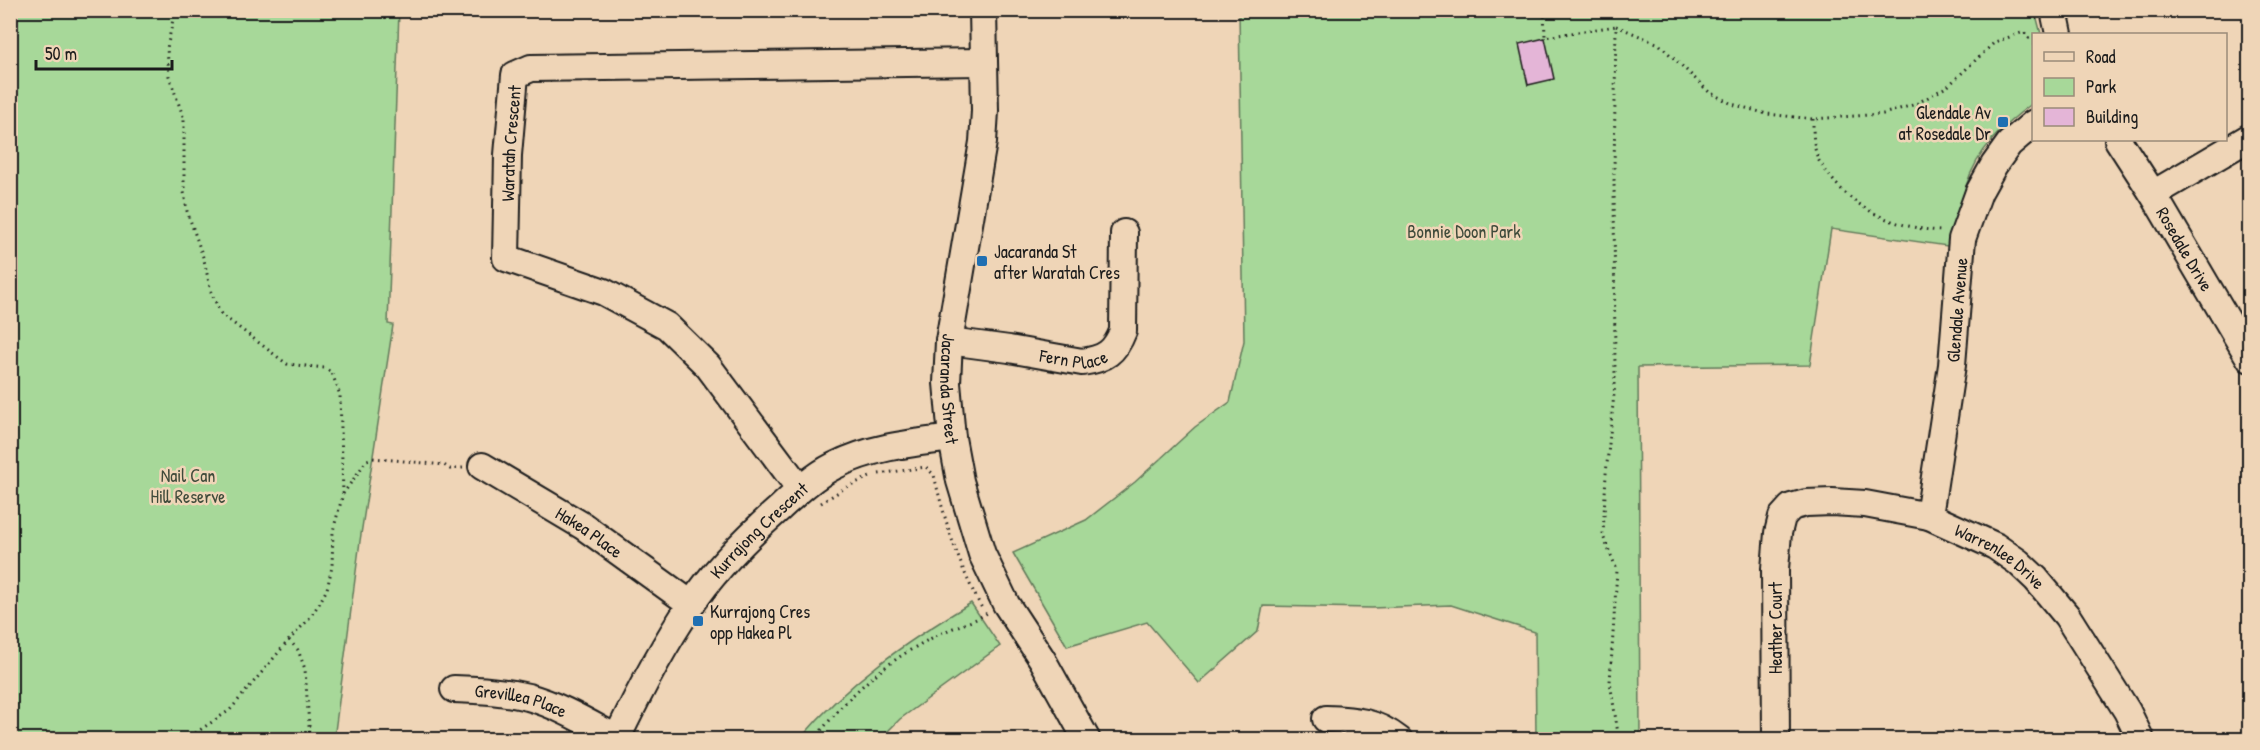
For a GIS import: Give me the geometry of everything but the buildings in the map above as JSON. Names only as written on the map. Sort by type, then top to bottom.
[{"type":"street","name":"Jacaranda Street","points":[[983,10],[985,111],[983,142],[949,341],[946,383],[952,438],[960,481],[982,554],[995,609],[1042,659],[1087,740]]},
{"type":"street","points":[[2054,10],[2059,33]]},
{"type":"street","name":"Waratah Crescent","points":[[810,496],[708,366],[667,326],[604,292],[506,258],[508,155],[515,75],[531,68],[983,62]]},
{"type":"street","name":"Glendale Avenue","points":[[1929,516],[1952,364],[1962,238],[1979,192],[1994,165],[2009,144],[2032,125]]},
{"type":"street","points":[[2153,194],[2250,137]]},
{"type":"street","name":"Rosedale Drive","points":[[2119,141],[2153,194],[2250,358]]},
{"type":"street","name":"Fern Place","points":[[949,341],[1082,362],[1094,360],[1112,351],[1123,331],[1124,233]]},
{"type":"street","name":"Kurrajong Crescent","points":[[616,739],[691,604],[743,542],[810,496],[833,467],[870,451],[952,438]]},
{"type":"street","name":"Hakea Place","points":[[482,466],[583,526],[691,604]]},
{"type":"street","name":"Warrenlee Drive","points":[[1782,517],[1791,507],[1798,505],[1832,502],[1865,504],[1929,516],[1995,546],[2018,562],[2036,579],[2067,616],[2127,711],[2141,740]]},
{"type":"street","name":"Heather Court","points":[[1776,740],[1775,569],[1778,533],[1782,517]]},
{"type":"street","name":"Grevillea Place","points":[[454,689],[483,690],[530,697],[564,711],[616,739]]},
{"type":"street","points":[[1326,719],[1361,720],[1389,731],[1399,740]]},
{"type":"path","points":[[175,10],[167,48],[169,76],[184,119],[184,192],[187,211],[204,260],[211,292],[221,314],[287,364],[325,368],[332,373],[340,395],[343,494],[333,531],[332,567],[327,589],[308,620],[230,710],[186,740]]},
{"type":"path","points":[[1544,10],[1545,37],[1616,26],[1645,36],[1659,44],[1708,92],[1732,104],[1767,114],[1813,119],[1883,114],[1908,107],[1948,86],[1995,42],[2024,32],[2029,38],[2032,37]]},
{"type":"path","points":[[1616,26],[1615,384],[1606,474],[1603,536],[1617,570],[1610,682],[1619,740]]},
{"type":"path","points":[[1813,119],[1817,158],[1842,192],[1866,209],[1893,223],[1920,230],[1956,232],[1962,238]]},
{"type":"path","points":[[343,494],[367,460],[373,458],[444,465],[450,469],[482,466]]},
{"type":"path","points":[[810,496],[848,486],[876,474],[926,467],[934,475],[946,525],[961,566],[995,609],[944,632],[890,662],[858,688],[814,740]]},
{"type":"path","points":[[289,640],[298,650],[305,669],[310,740]]},
{"type":"green space","name":"Nail Can Hill Reserve","points":[[10,11],[399,11],[388,324],[393,325],[360,541],[334,739],[11,739]]},
{"type":"green space","name":"Bonnie Doon Park","points":[[1239,11],[2035,11],[2041,33],[2032,33],[2032,104],[2002,129],[1984,149],[1977,161],[1964,194],[1954,247],[1831,229],[1810,365],[1638,367],[1640,739],[1536,739],[1535,632],[1451,605],[1372,608],[1263,606],[1258,631],[1199,683],[1147,622],[1067,646],[1013,553],[1086,520],[1135,482],[1195,427],[1230,402],[1244,341]]},
{"type":"green space","points":[[971,603],[1000,646],[900,719],[880,739],[800,739],[858,681],[901,648]]},
{"type":"place","name":"Glendale Av at Rosedale Dr","points":[[2003,122]]},
{"type":"place","name":"Jacaranda St after Waratah Cres","points":[[982,261]]},
{"type":"place","name":"Kurrajong Cres opp Hakea Pl","points":[[698,621]]}]
